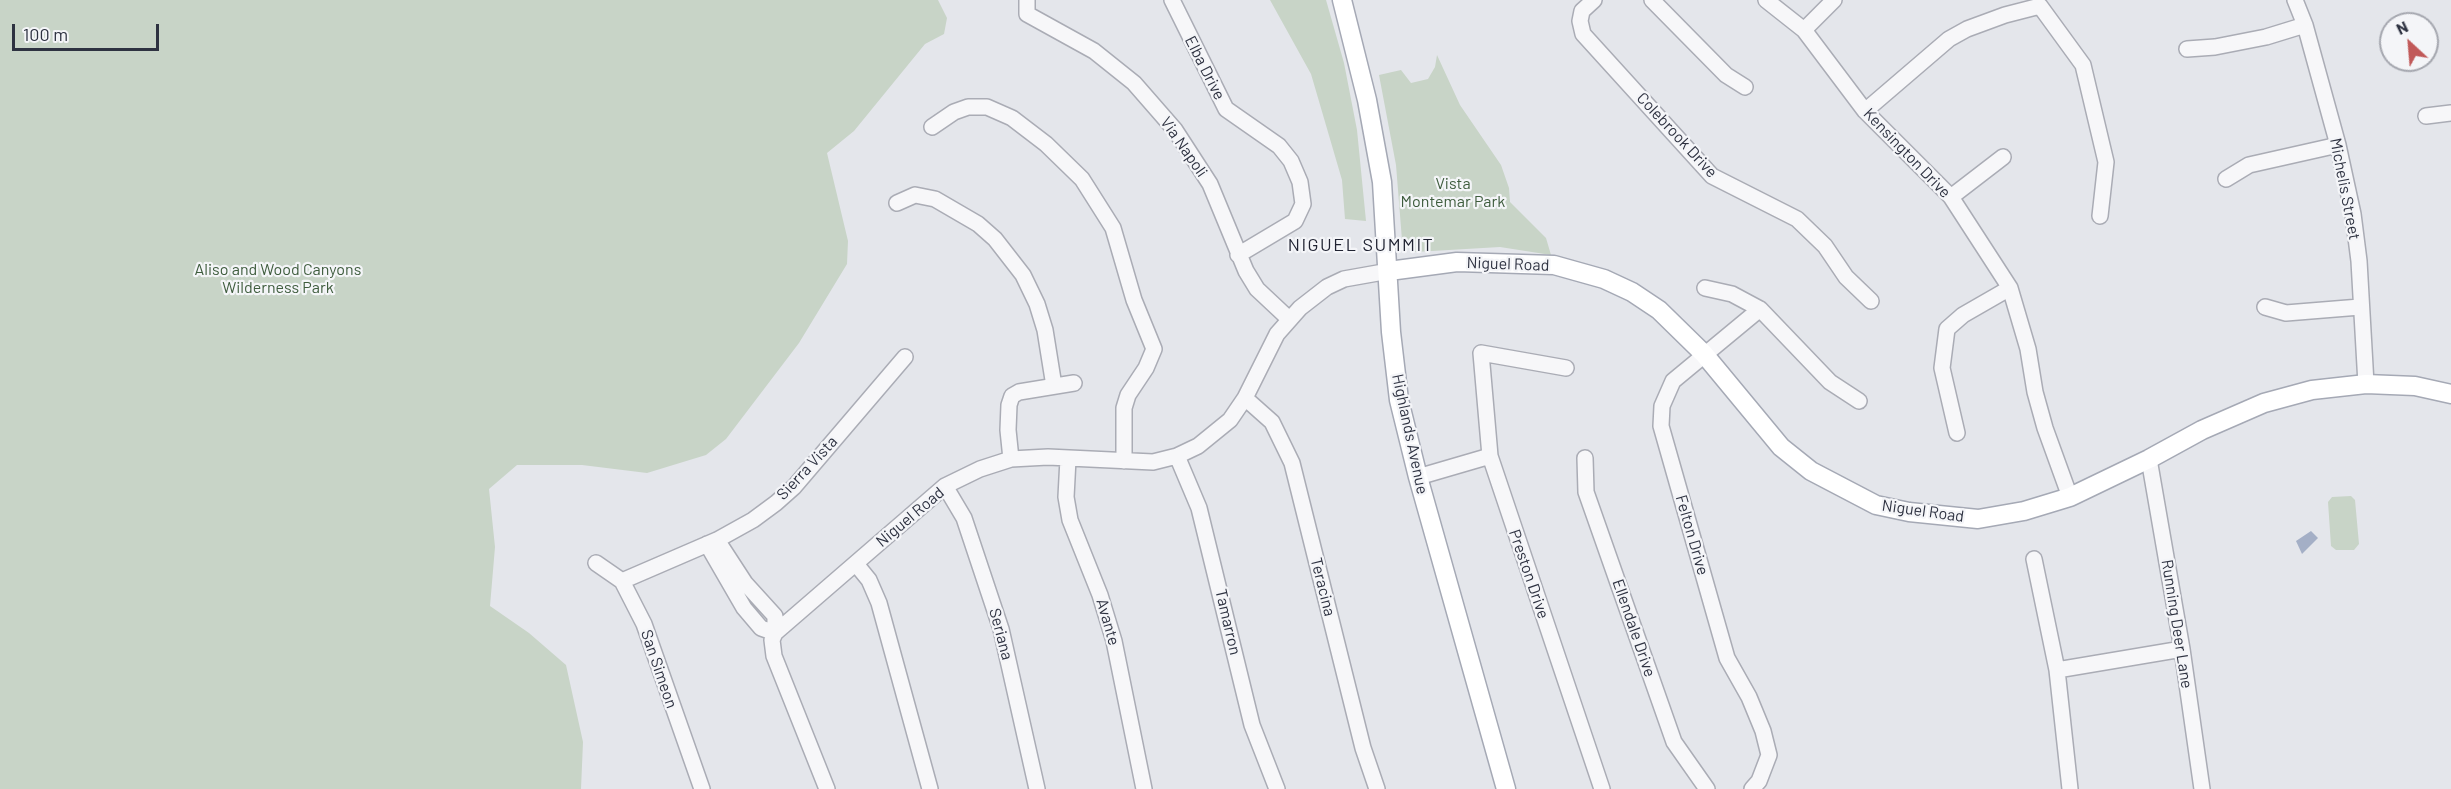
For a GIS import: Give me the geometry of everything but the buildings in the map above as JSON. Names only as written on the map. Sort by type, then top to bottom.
[{"type":"main road","name":"Highlands Avenue","points":[[1342,0],[1367,100],[1382,182],[1391,332],[1399,400],[1418,477],[1506,789]]},
{"type":"main road","name":"Niguel Road","points":[[1389,272],[1456,262],[1554,265],[1604,279],[1632,292],[1659,310],[1704,354],[1781,447],[1811,471],[1876,505],[1909,512],[1978,519],[2024,511],[2070,497],[2149,459],[2202,430],[2264,404],[2312,390],[2366,384],[2415,386],[2451,394]]},
{"type":"street","name":"Via Napoli","points":[[1027,0],[1027,14],[1094,51],[1134,83],[1175,130],[1209,184],[1238,255],[1257,289],[1289,319]]},
{"type":"street","name":"Elba Drive","points":[[1172,0],[1226,109],[1279,146],[1291,161],[1300,182],[1303,204],[1295,221],[1238,255]]},
{"type":"street","name":"Colebrook Drive","points":[[1594,0],[1582,11],[1580,21],[1583,34],[1712,176],[1797,219],[1825,246],[1846,277],[1871,300]]},
{"type":"street","points":[[1652,0],[1726,75],[1745,87]]},
{"type":"street","name":"Kensington Drive","points":[[1766,0],[1804,30],[1864,111],[1952,197],[2010,288],[2028,349],[2035,392],[2045,428],[2070,497]]},
{"type":"street","points":[[1804,30],[1834,0]]},
{"type":"street","name":"Michelis Street","points":[[2295,0],[2305,25],[2338,145],[2353,214],[2359,261],[2366,384]]},
{"type":"street","points":[[1864,111],[1949,39],[1967,29],[2004,15],[2040,6],[2083,65],[2106,162],[2100,216]]},
{"type":"street","points":[[2187,49],[2215,47],[2266,38],[2305,25]]},
{"type":"street","points":[[932,127],[954,112],[968,107],[987,107],[1012,118],[1046,144],[1082,179],[1113,228],[1134,300],[1154,349],[1146,368],[1128,394],[1124,408],[1124,461]]},
{"type":"street","points":[[2426,116],[2451,113]]},
{"type":"street","points":[[2226,179],[2249,165],[2338,145]]},
{"type":"street","points":[[1952,197],[2003,157]]},
{"type":"street","points":[[897,203],[915,195],[935,199],[978,225],[995,239],[1023,275],[1037,304],[1045,330],[1054,386]]},
{"type":"street","name":"Niguel Road","points":[[775,633],[945,486],[980,469],[1011,459],[1048,457],[1153,462],[1178,456],[1217,433],[1245,398],[1262,359],[1289,319],[1312,297],[1344,279],[1389,272]]},
{"type":"street","points":[[1705,288],[1732,294],[1760,309],[1830,382],[1859,401]]},
{"type":"street","points":[[1957,433],[1942,368],[1947,329],[1963,315],[2010,288]]},
{"type":"street","points":[[2265,308],[2286,313],[2360,307]]},
{"type":"street","name":"Felton Drive","points":[[1752,789],[1759,781],[1768,755],[1763,731],[1749,697],[1727,658],[1661,426],[1662,406],[1673,381],[1760,309]]},
{"type":"street","name":"Preston Drive","points":[[1566,368],[1481,353],[1490,456],[1602,789]]},
{"type":"street","name":"Sierra Vista","points":[[622,581],[681,553],[712,542],[753,520],[794,487],[904,357]]},
{"type":"street","points":[[1011,459],[1008,405],[1012,396],[1019,392],[1074,383]]},
{"type":"street","name":"Teracina","points":[[1245,398],[1272,422],[1292,463],[1363,748],[1377,789]]},
{"type":"street","name":"Tamarron","points":[[1178,456],[1203,519],[1252,725],[1277,789]]},
{"type":"street","points":[[1418,477],[1490,456]]},
{"type":"street","name":"Ellendale Drive","points":[[1585,458],[1586,492],[1674,742],[1707,789]]},
{"type":"street","name":"Avante","points":[[1068,459],[1066,497],[1070,520],[1100,595],[1114,641],[1144,789]]},
{"type":"street","name":"Running Deer Lane","points":[[2149,459],[2182,648],[2202,789]]},
{"type":"street","name":"Seriana","points":[[945,486],[964,518],[1001,629],[1036,789]]},
{"type":"street","points":[[712,542],[744,608],[761,628],[775,633],[772,640],[774,656],[827,789]]},
{"type":"street","points":[[2034,559],[2057,670],[2070,789]]},
{"type":"street","name":"San Simeon","points":[[596,563],[622,581],[644,624],[702,789]]},
{"type":"street","points":[[856,564],[869,580],[879,603],[930,789]]},
{"type":"street","points":[[2057,670],[2182,648]]},
{"type":"green space","name":"Aliso and Wood Canyons Wilderness Park","points":[[0,0],[938,0],[947,18],[944,34],[925,44],[854,131],[827,153],[848,241],[847,264],[799,343],[726,439],[706,455],[647,473],[582,465],[517,465],[489,489],[495,547],[490,606],[529,633],[566,665],[583,742],[581,789],[0,789]]},
{"type":"green space","points":[[1270,0],[1326,0],[1344,63],[1357,130],[1366,221],[1345,219],[1342,180],[1311,74]]},
{"type":"green space","name":"Vista Montemar Park","points":[[1437,55],[1460,105],[1501,165],[1509,188],[1510,202],[1546,238],[1551,255],[1500,247],[1415,252],[1402,240],[1396,165],[1379,75],[1401,70],[1411,83],[1428,79],[1435,67]]},
{"type":"green space","points":[[2351,496],[2355,500],[2359,544],[2354,550],[2336,550],[2331,546],[2328,502],[2332,497]]},
{"type":"water","points":[[2311,531],[2318,538],[2302,554],[2296,541]]},
{"type":"district","name":"NIGUEL SUMMIT","points":[[1361,245]]}]
